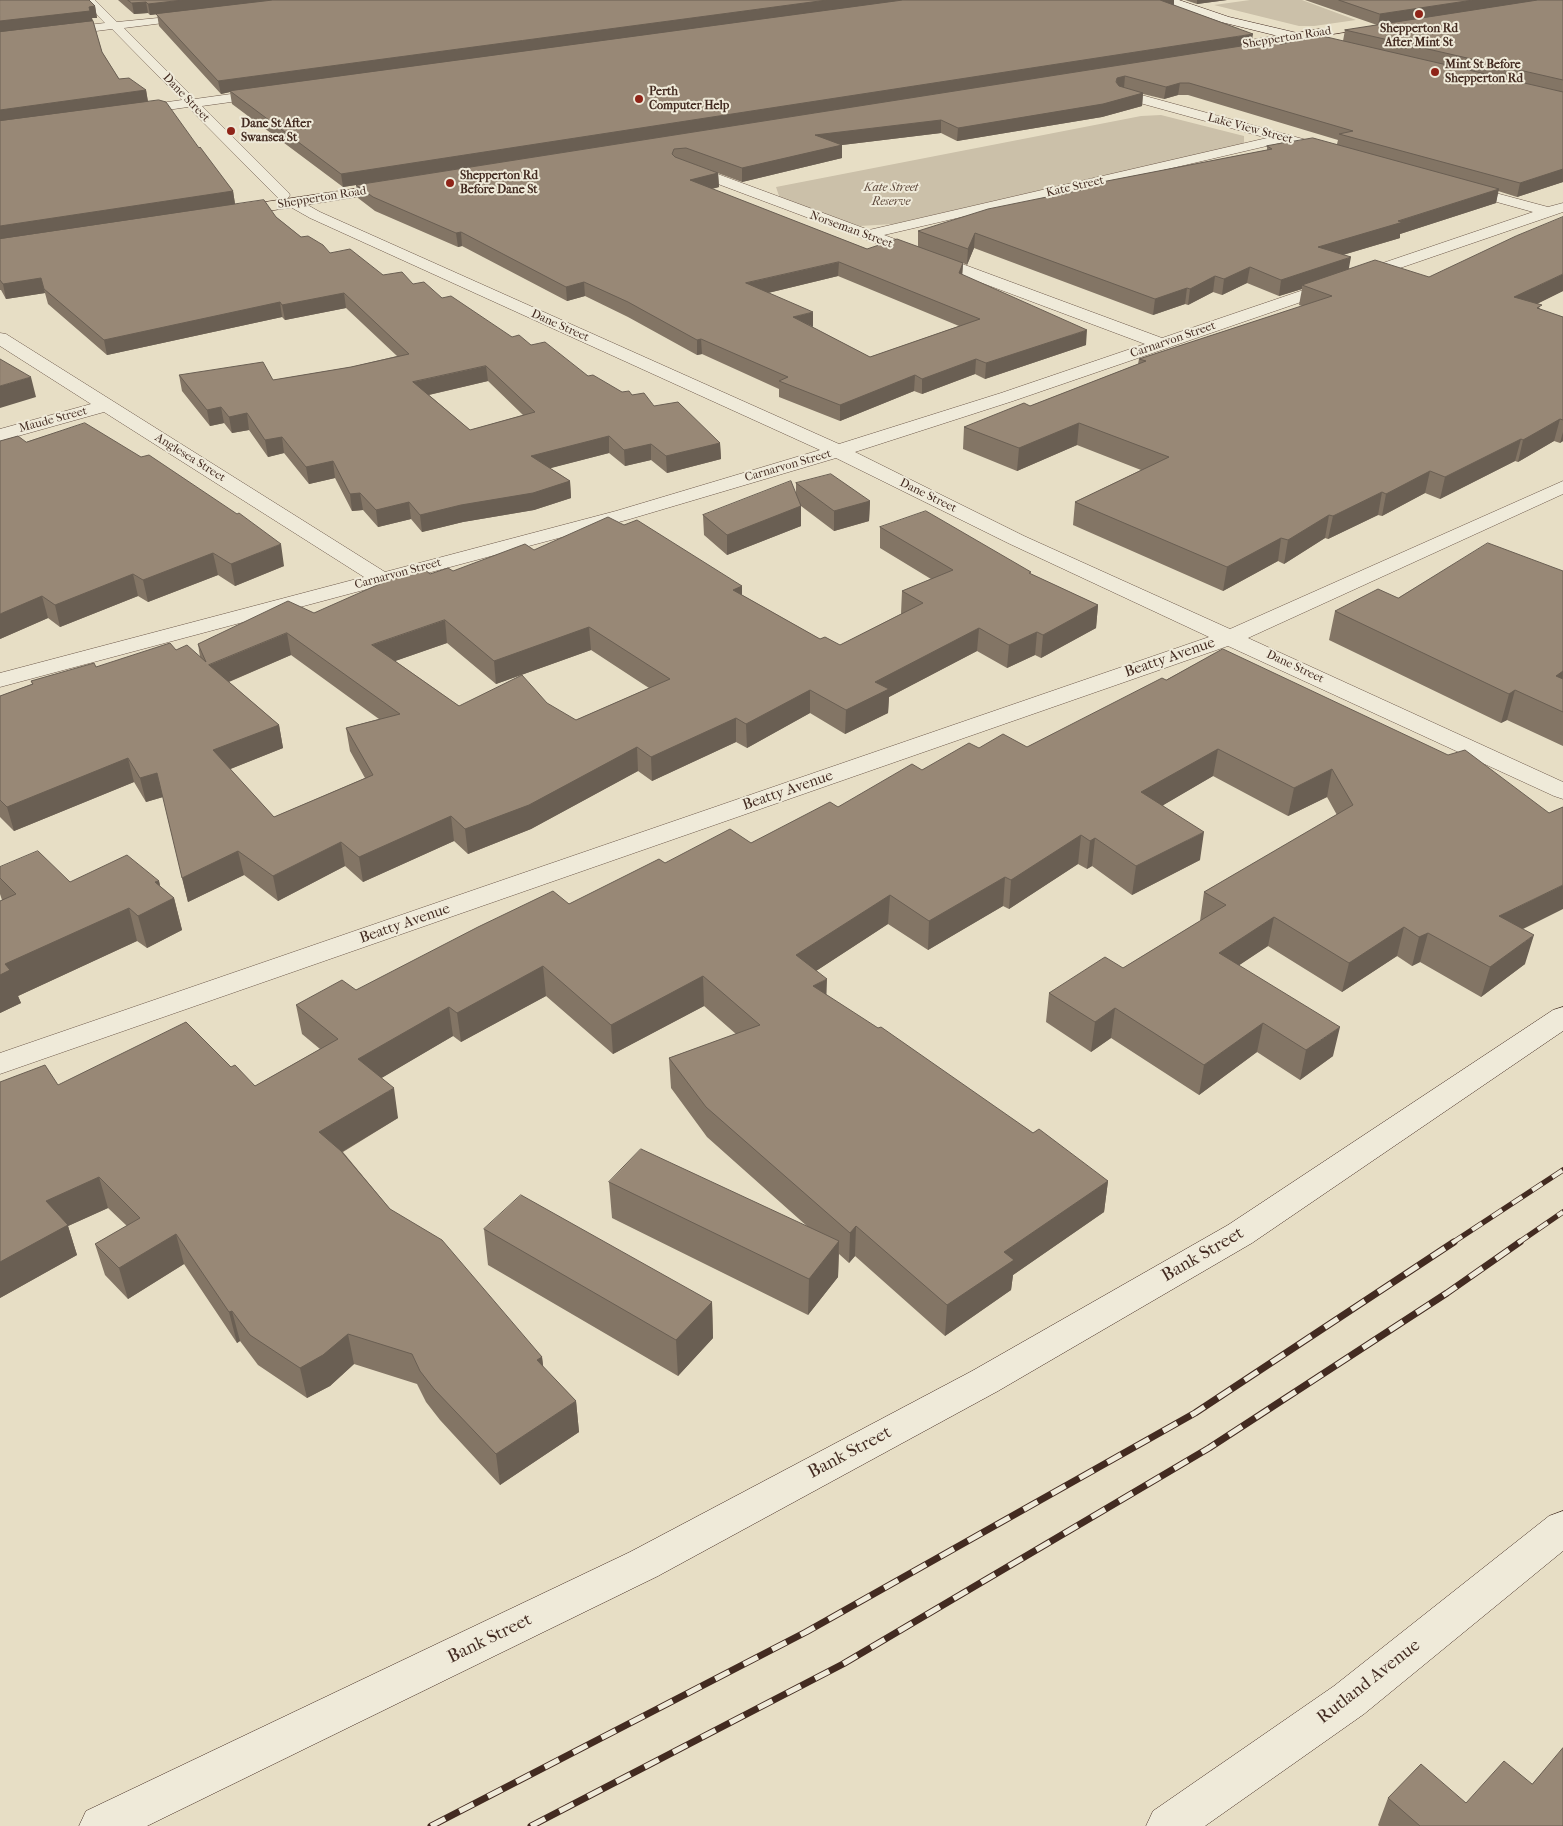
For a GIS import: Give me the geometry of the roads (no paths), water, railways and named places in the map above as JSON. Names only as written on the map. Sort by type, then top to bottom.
[{"type":"highway","name":"Shepperton Road","points":[[1298,37],[1201,56],[1392,26],[1334,39],[1316,38]]},
{"type":"highway","name":"Shepperton Road","points":[[218,210],[404,181]]},
{"type":"street","name":"Dane Street","points":[[89,0],[288,199],[315,215],[838,451],[1018,540],[1563,791]]},
{"type":"street","points":[[1168,0],[1205,14],[1298,37],[1316,38]]},
{"type":"street","points":[[1181,0],[1232,17],[1316,38],[1347,48]]},
{"type":"street","points":[[0,39],[208,14]]},
{"type":"street","points":[[1334,39],[1361,46]]},
{"type":"street","points":[[118,112],[278,91]]},
{"type":"street","name":"Lake View Street","points":[[1123,94],[1348,156]]},
{"type":"street","name":"Kate Street","points":[[866,235],[1284,138]]},
{"type":"street","name":"Norseman Street","points":[[681,166],[1161,344]]},
{"type":"street","points":[[1451,184],[1556,210]]},
{"type":"street","name":"Carnarvon Street","points":[[0,680],[623,515],[838,451],[1556,210]]},
{"type":"street","name":"Anglesea Street","points":[[0,338],[380,578]]},
{"type":"street","name":"Maude Street","points":[[0,434],[107,405]]},
{"type":"street","name":"Beatty Avenue","points":[[0,1064],[1231,637],[1563,487]]},
{"type":"street","name":"Bank Street","points":[[101,1826],[644,1564],[985,1381],[1240,1234],[1563,1017]]},
{"type":"street","name":"Rutland Avenue","points":[[1168,1826],[1349,1700],[1563,1528]]},
{"type":"railway","points":[[1452,1243],[1563,1170]]},
{"type":"railway","points":[[1518,1243],[1563,1212]]},
{"type":"railway","points":[[431,1826],[806,1632],[1195,1413],[1454,1242]]},
{"type":"railway","points":[[531,1826],[843,1664],[1209,1448],[1447,1293],[1520,1242]]},
{"type":"place","name":"Shepperton Rd After Mint St","points":[[1419,14]]},
{"type":"place","name":"Mint St Before Shepperton Rd","points":[[1435,72]]},
{"type":"place","name":"Perth Computer Help","points":[[639,99]]},
{"type":"place","name":"Dane St After Swansea St","points":[[231,131]]},
{"type":"place","name":"Shepperton Rd Before Dane St","points":[[450,183]]},
{"type":"park label","name":"Kate Street Reserve","points":[[891,195]]}]
